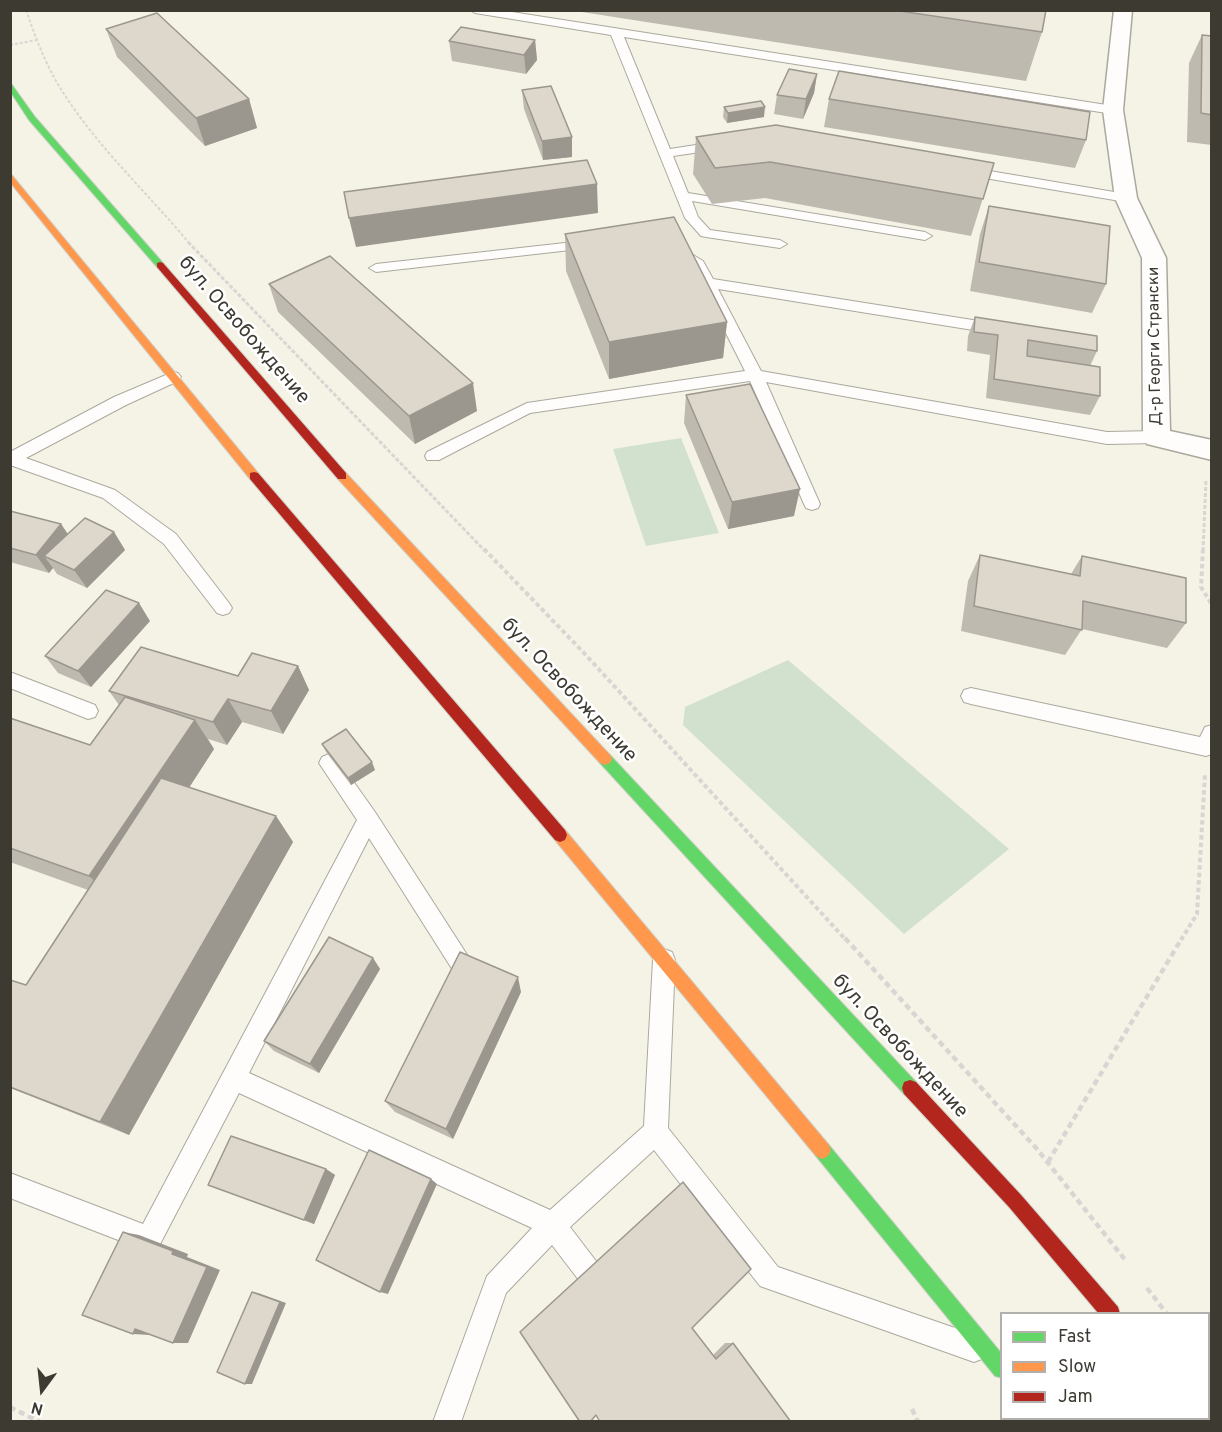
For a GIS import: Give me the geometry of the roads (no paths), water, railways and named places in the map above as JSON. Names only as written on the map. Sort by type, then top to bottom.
[{"type":"main road","name":"бул. Освобождение","points":[[10,84],[32,118],[351,486],[1015,1201],[1109,1312]]},
{"type":"main road","points":[[10,176],[173,377],[664,957],[996,1361]]},
{"type":"street","name":"Д-р Георги Странски","points":[[1123,10],[1113,110],[1126,198],[1154,258],[1157,437]]},
{"type":"street","points":[[1157,437],[1208,449]]},
{"type":"lane","points":[[475,10],[1113,110]]},
{"type":"lane","points":[[616,32],[692,218],[706,233],[780,244]]},
{"type":"lane","points":[[665,154],[731,143]]},
{"type":"lane","points":[[951,168],[1126,198]]},
{"type":"lane","points":[[682,196],[925,236]]},
{"type":"lane","points":[[661,237],[698,264],[755,375],[812,504]]},
{"type":"lane","points":[[376,267],[601,243]]},
{"type":"lane","points":[[708,283],[1016,332]]},
{"type":"lane","points":[[433,456],[527,408],[755,375],[1107,438],[1157,437]]},
{"type":"lane","points":[[12,459],[120,401],[173,377]]},
{"type":"lane","points":[[12,459],[109,494],[170,539],[223,608]]},
{"type":"lane","points":[[10,680],[88,711]]},
{"type":"lane","points":[[971,696],[1209,740]]},
{"type":"lane","points":[[329,763],[462,964]]},
{"type":"lane","points":[[10,1185],[149,1239],[368,819]]},
{"type":"lane","points":[[664,957],[656,1132],[769,1277],[996,1361]]},
{"type":"lane","points":[[234,1078],[553,1225],[590,1274]]},
{"type":"lane","points":[[447,1422],[496,1285],[553,1225],[656,1132]]}]
